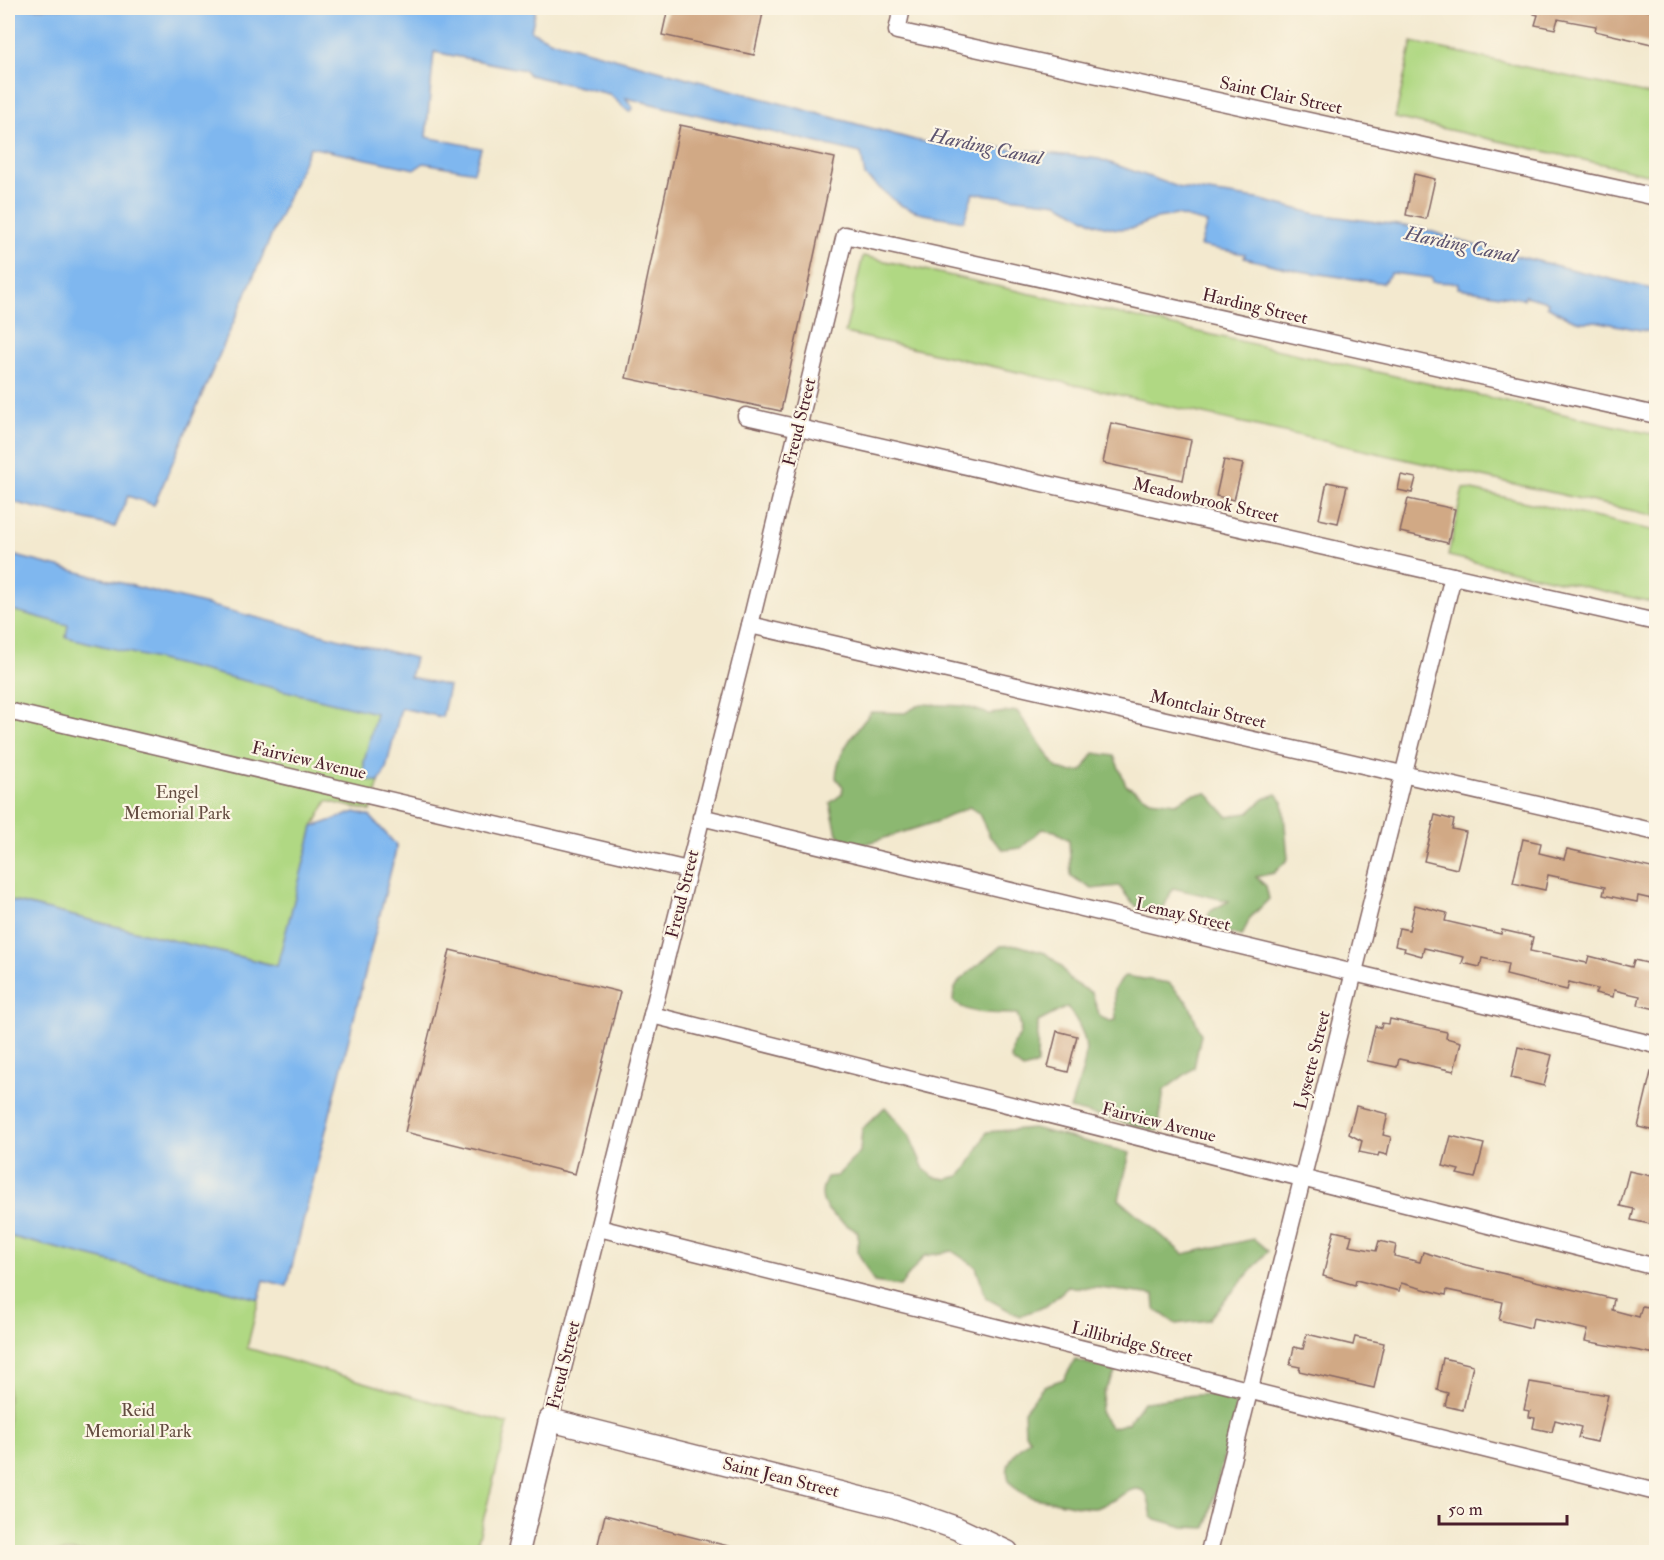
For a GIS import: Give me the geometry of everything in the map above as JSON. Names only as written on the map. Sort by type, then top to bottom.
[{"type":"street","name":"Saint Clair Street","points":[[902,8],[897,31],[1656,197]]},
{"type":"street","name":"Harding Street","points":[[846,235],[1656,415]]},
{"type":"street","name":"Freud Street","points":[[518,1552],[549,1420],[846,235]]},
{"type":"street","name":"Meadowbrook Street","points":[[746,416],[1656,622]]},
{"type":"street","name":"Lysette Street","points":[[1209,1552],[1453,576]]},
{"type":"street","name":"Montclair Street","points":[[750,625],[1656,832]]},
{"type":"street","name":"Fairview Avenue","points":[[8,711],[688,870]]},
{"type":"street","name":"Lemay Street","points":[[701,817],[1656,1045]]},
{"type":"street","name":"Fairview Avenue","points":[[652,1015],[1656,1267]]},
{"type":"street","name":"Lillibridge Street","points":[[598,1228],[1656,1492]]},
{"type":"street","name":"Saint Jean Street","points":[[549,1420],[896,1507],[956,1528],[1007,1552]]},
{"type":"green space","points":[[1412,42],[1656,96],[1656,176],[1395,118]]},
{"type":"green space","points":[[863,256],[1656,435],[1656,516],[845,333]]},
{"type":"green space","points":[[1463,488],[1656,531],[1656,603],[1448,556]]},
{"type":"green space","name":"Engel Memorial Park","points":[[8,609],[69,625],[66,637],[377,713],[364,762],[364,779],[379,782],[370,811],[327,801],[313,827],[278,966],[8,900]]},
{"type":"green space","points":[[921,704],[964,706],[989,714],[1017,711],[1057,768],[1069,772],[1082,771],[1094,753],[1114,756],[1126,785],[1150,800],[1176,803],[1193,794],[1207,793],[1227,816],[1248,813],[1264,799],[1276,794],[1283,802],[1288,859],[1274,873],[1256,877],[1266,886],[1269,899],[1250,918],[1242,936],[1206,927],[1209,912],[1229,901],[1173,888],[1163,909],[1146,912],[1133,904],[1119,886],[1092,889],[1071,876],[1069,840],[1055,831],[1042,829],[1021,848],[1004,850],[990,837],[978,812],[969,807],[936,822],[865,844],[849,842],[837,834],[830,803],[842,794],[843,787],[836,778],[837,768],[844,751],[871,712],[905,713]]},
{"type":"green space","points":[[1017,945],[1045,953],[1060,965],[1071,981],[1092,993],[1100,1017],[1110,1021],[1116,1020],[1114,989],[1125,976],[1169,983],[1189,1004],[1201,1034],[1194,1068],[1164,1090],[1158,1131],[1070,1109],[1083,1068],[1085,1045],[1077,1021],[1067,1007],[1038,1022],[1037,1065],[1023,1069],[1011,1060],[1013,1044],[1021,1030],[1017,1014],[975,1011],[959,1006],[953,1001],[954,990],[960,980],[1001,946]]},
{"type":"green space","points":[[885,1107],[909,1135],[924,1169],[934,1177],[947,1179],[959,1176],[967,1168],[987,1132],[1033,1128],[1130,1153],[1119,1199],[1183,1254],[1254,1239],[1268,1251],[1208,1320],[1176,1324],[1155,1309],[1154,1295],[1099,1288],[1068,1287],[1046,1306],[1019,1316],[986,1298],[976,1267],[952,1251],[924,1256],[900,1286],[874,1282],[858,1253],[858,1232],[829,1211],[822,1196],[827,1177],[837,1176],[860,1152],[862,1129]]},
{"type":"green space","name":"Reid Memorial Park","points":[[8,1236],[259,1299],[247,1348],[508,1424],[475,1552],[8,1552]]},
{"type":"green space","points":[[1075,1360],[1116,1371],[1104,1392],[1100,1412],[1111,1428],[1128,1423],[1143,1402],[1191,1395],[1216,1395],[1235,1403],[1235,1412],[1206,1528],[1184,1527],[1152,1518],[1147,1496],[1141,1490],[1132,1490],[1106,1504],[1091,1508],[1031,1497],[1012,1485],[1008,1477],[1010,1462],[1021,1446],[1030,1439],[1025,1433],[1024,1411],[1044,1386],[1064,1379]]},
{"type":"water","name":"Harding Canal","points":[[8,8],[536,8],[531,31],[552,41],[915,140],[946,146],[947,142],[1099,159],[1181,188],[1257,199],[1317,214],[1420,228],[1484,248],[1656,290],[1656,333],[1595,321],[1576,321],[1547,306],[1548,302],[1525,296],[1524,299],[1458,288],[1458,283],[1432,282],[1432,278],[1391,273],[1383,283],[1299,271],[1244,258],[1245,254],[1200,246],[1207,223],[1176,215],[1157,218],[1134,228],[1117,229],[1096,224],[1058,203],[973,193],[964,221],[923,214],[900,205],[865,176],[861,153],[626,98],[633,108],[629,112],[609,94],[529,75],[525,70],[434,52],[426,137],[481,148],[474,172],[424,163],[415,169],[310,147],[154,505],[128,496],[115,527],[8,501]]},
{"type":"water","points":[[8,554],[415,658],[410,677],[449,686],[442,717],[401,708],[386,769],[379,782],[364,779],[364,762],[376,713],[66,637],[68,625],[8,609]]},
{"type":"water","points":[[355,812],[370,816],[397,846],[287,1286],[264,1280],[259,1299],[8,1236],[8,900],[277,966],[313,827]]},
{"type":"building","points":[[668,8],[764,8],[754,55],[662,35]]},
{"type":"building","points":[[1534,8],[1645,10],[1656,13],[1656,45],[1595,31],[1596,26],[1558,19],[1555,29],[1535,25],[1538,15],[1534,14]]},
{"type":"building","points":[[680,125],[835,158],[781,411],[626,378]]},
{"type":"building","points":[[1414,174],[1435,179],[1426,219],[1406,215]]},
{"type":"building","points":[[1111,423],[1191,440],[1183,480],[1103,463]]},
{"type":"building","points":[[1224,460],[1243,464],[1234,500],[1216,496]]},
{"type":"building","points":[[1401,475],[1416,478],[1412,493],[1398,490]]},
{"type":"building","points":[[1327,482],[1347,486],[1338,523],[1319,519]]},
{"type":"building","points":[[1408,499],[1455,509],[1448,543],[1400,532]]},
{"type":"building","points":[[1435,815],[1454,820],[1452,829],[1466,832],[1457,869],[1424,861]]},
{"type":"building","points":[[1523,839],[1541,843],[1539,853],[1564,859],[1567,849],[1656,869],[1656,900],[1638,896],[1637,902],[1603,895],[1605,887],[1548,875],[1545,890],[1513,883]]},
{"type":"building","points":[[1415,905],[1447,913],[1445,921],[1501,934],[1502,930],[1533,937],[1530,951],[1587,963],[1589,956],[1632,967],[1634,960],[1656,965],[1656,1009],[1638,1005],[1640,996],[1614,990],[1613,997],[1595,993],[1597,989],[1569,982],[1567,990],[1506,975],[1508,964],[1482,958],[1480,967],[1462,963],[1464,957],[1424,948],[1422,956],[1404,951],[1405,948],[1395,946],[1399,928],[1409,930]]},
{"type":"building","points":[[450,950],[620,992],[575,1174],[405,1132]]},
{"type":"building","points":[[1390,1019],[1447,1032],[1446,1038],[1461,1042],[1454,1071],[1399,1059],[1397,1067],[1367,1061],[1375,1026],[1381,1028],[1382,1023],[1389,1024]]},
{"type":"building","points":[[1057,1031],[1077,1036],[1068,1072],[1048,1067]]},
{"type":"building","points":[[1518,1047],[1552,1055],[1544,1086],[1511,1078]]},
{"type":"building","points":[[1651,1072],[1656,1072],[1656,1131],[1638,1127]]},
{"type":"building","points":[[1356,1106],[1388,1114],[1383,1135],[1391,1137],[1387,1155],[1379,1153],[1378,1156],[1359,1152],[1362,1141],[1349,1134]]},
{"type":"building","points":[[1451,1136],[1484,1144],[1475,1178],[1457,1174],[1459,1170],[1443,1166]]},
{"type":"building","points":[[1629,1171],[1656,1177],[1656,1194],[1650,1224],[1631,1220],[1634,1209],[1620,1206]]},
{"type":"building","points":[[1334,1231],[1352,1235],[1349,1246],[1376,1251],[1379,1241],[1396,1245],[1394,1256],[1420,1262],[1423,1252],[1466,1265],[1614,1299],[1612,1310],[1639,1317],[1642,1306],[1656,1309],[1656,1354],[1585,1341],[1588,1330],[1533,1318],[1531,1328],[1499,1320],[1503,1302],[1447,1290],[1446,1295],[1401,1283],[1399,1291],[1356,1280],[1355,1285],[1323,1276]]},
{"type":"building","points":[[1307,1334],[1353,1345],[1355,1337],[1384,1343],[1374,1388],[1299,1371],[1300,1367],[1290,1365],[1294,1347],[1303,1349]]},
{"type":"building","points":[[1443,1358],[1473,1365],[1463,1410],[1445,1406],[1448,1393],[1437,1390]]},
{"type":"building","points":[[1530,1382],[1608,1395],[1597,1442],[1578,1438],[1581,1427],[1555,1420],[1552,1432],[1533,1428],[1535,1418],[1529,1417],[1530,1411],[1524,1410]]},
{"type":"building","points":[[605,1515],[736,1548],[735,1552],[596,1552]]}]
